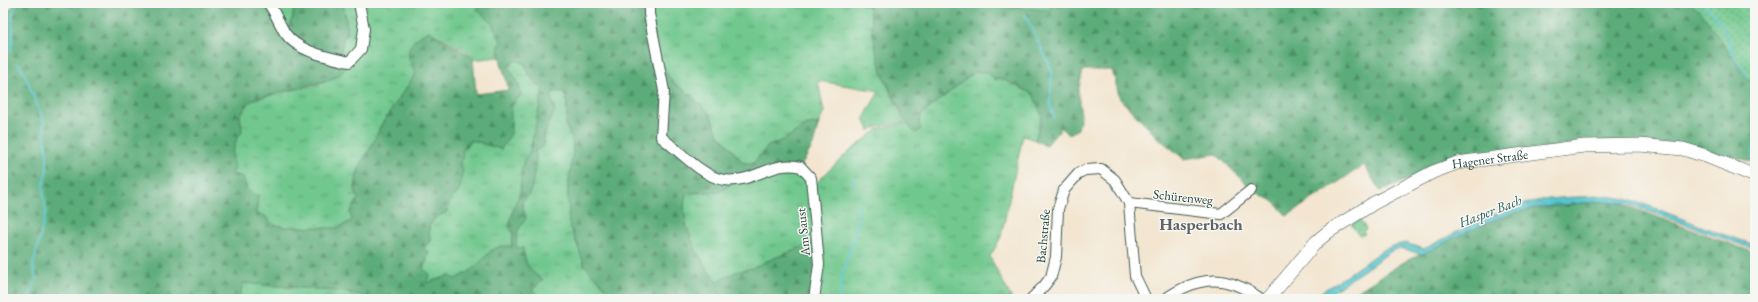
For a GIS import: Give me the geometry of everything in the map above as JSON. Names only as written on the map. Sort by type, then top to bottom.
[{"type":"main road","name":"Hagener Straße","points":[[1268,299],[1316,242],[1328,232],[1374,204],[1430,174],[1457,163],[1584,146],[1639,145],[1683,150],[1706,156],[1755,176]]},
{"type":"street","points":[[268,3],[286,33],[293,41],[320,55],[349,62],[361,49],[364,29],[359,3]]},
{"type":"street","name":"Am Saust","points":[[649,3],[649,14],[664,91],[661,137],[709,175],[724,180],[738,180],[787,165],[801,167],[811,178],[819,265],[814,299]]},
{"type":"street","name":"Bachstraße","points":[[1031,299],[1051,277],[1056,257],[1058,209],[1064,190],[1073,179],[1085,170],[1101,170],[1115,180],[1129,204],[1135,276],[1146,299]]},
{"type":"street","name":"Schürenweg","points":[[1129,204],[1221,214],[1251,190]]},
{"type":"street","points":[[1165,299],[1201,281],[1224,282],[1246,288],[1260,299]]},
{"type":"green space","points":[[14,3],[265,3],[287,29],[293,17],[294,3],[340,3],[344,8],[348,33],[343,39],[341,51],[349,65],[338,76],[331,79],[255,99],[249,102],[240,115],[242,132],[237,138],[232,154],[235,169],[231,174],[243,177],[247,190],[258,196],[256,214],[265,216],[274,225],[286,227],[339,228],[352,220],[350,213],[358,199],[356,179],[358,170],[380,127],[416,73],[408,54],[411,45],[417,38],[429,31],[473,58],[476,94],[508,90],[499,53],[501,41],[493,25],[477,9],[481,3],[649,3],[657,60],[674,84],[687,92],[710,114],[717,132],[743,163],[754,163],[767,147],[787,138],[804,126],[819,123],[813,145],[801,166],[738,179],[719,192],[686,193],[684,205],[687,229],[703,262],[716,282],[736,272],[753,268],[817,241],[814,299],[614,299],[607,289],[585,266],[569,223],[568,188],[573,152],[572,137],[566,127],[567,103],[564,92],[554,91],[551,97],[555,110],[545,133],[544,145],[535,151],[536,162],[531,189],[529,195],[522,202],[526,218],[517,232],[516,247],[523,248],[528,267],[543,280],[532,290],[542,299],[372,299],[346,292],[243,283],[239,299],[3,299],[3,5],[11,10]],"holes":[[[516,60],[525,63],[528,74],[543,90],[530,151],[524,159],[521,172],[520,194],[514,206],[509,227],[514,233],[511,247],[501,246],[492,250],[472,270],[456,279],[449,276],[426,283],[430,274],[423,269],[429,253],[424,248],[430,241],[429,226],[436,217],[447,212],[450,201],[459,192],[463,169],[459,164],[463,159],[462,151],[471,140],[501,149],[511,134],[511,107],[521,95],[519,84],[508,67]]]},
{"type":"green space","points":[[271,3],[294,3],[293,17],[287,29]]},
{"type":"green space","points":[[340,3],[357,3],[361,28],[359,49],[347,59],[341,51],[343,39],[348,33],[344,8]]},
{"type":"green space","points":[[360,3],[481,3],[477,9],[493,25],[501,41],[498,49],[499,57],[473,60],[465,51],[441,37],[409,58],[416,73],[380,127],[359,171],[355,188],[358,199],[350,213],[352,220],[339,228],[286,227],[274,225],[265,216],[256,214],[257,207],[255,197],[247,190],[243,177],[231,174],[235,169],[232,154],[237,138],[242,132],[240,115],[255,99],[314,85],[338,76],[362,50]]},
{"type":"green space","points":[[650,3],[800,3],[800,9],[813,3],[862,4],[869,7],[880,67],[905,122],[877,127],[869,131],[864,118],[879,91],[818,81],[824,112],[819,123],[804,126],[787,138],[767,147],[754,163],[743,163],[717,132],[710,114],[687,92],[674,84],[659,62]]},
{"type":"green space","points":[[860,3],[1755,3],[1755,162],[1728,156],[1592,142],[1456,160],[1380,191],[1364,165],[1287,216],[1273,201],[1254,191],[1216,154],[1184,159],[1156,136],[1120,99],[1112,70],[1083,70],[1078,92],[1081,115],[1078,129],[1068,135],[1061,128],[1046,146],[1035,140],[1042,116],[1033,94],[1005,80],[994,79],[988,72],[974,72],[921,115],[919,123],[921,129],[916,133],[910,127],[885,79],[879,63],[875,45],[869,7]]},
{"type":"green space","points":[[1021,3],[1051,3],[1050,10],[1022,8]]},
{"type":"green space","points":[[1690,3],[1755,3],[1755,89],[1701,12]]},
{"type":"green space","points":[[516,60],[525,64],[528,74],[543,90],[530,151],[524,162],[520,193],[514,207],[511,247],[501,246],[492,250],[472,270],[456,279],[449,276],[426,283],[423,269],[427,261],[424,248],[430,241],[429,226],[436,217],[447,212],[450,201],[459,192],[459,164],[466,146],[471,140],[501,149],[511,107],[519,84],[508,67]]},
{"type":"green space","points":[[975,72],[988,72],[994,79],[1005,80],[1033,94],[1042,116],[1035,140],[1023,136],[1001,237],[990,257],[1012,299],[815,299],[812,187],[844,156],[878,129],[907,123],[912,130],[919,123],[920,116]]},
{"type":"green space","points":[[554,91],[564,92],[567,103],[566,127],[572,137],[573,152],[568,188],[569,223],[585,266],[607,289],[614,299],[542,299],[532,290],[542,280],[528,267],[523,248],[516,247],[517,232],[526,218],[522,202],[529,195],[531,189],[536,162],[535,150],[544,145],[545,133],[555,110],[551,97]]},
{"type":"green space","points":[[787,165],[806,173],[817,241],[753,268],[736,272],[716,282],[703,262],[687,229],[684,205],[686,193],[719,192],[735,181]]},
{"type":"green space","points":[[1617,202],[1755,253],[1755,299],[1345,299],[1404,262],[1468,231],[1524,210],[1583,203]]},
{"type":"green space","points":[[1360,219],[1366,229],[1363,231],[1365,234],[1359,236],[1351,224]]},
{"type":"green space","points":[[243,283],[346,292],[366,296],[372,299],[239,299]]},
{"type":"water","points":[[1603,196],[1637,202],[1755,245],[1755,250],[1629,204],[1600,202],[1554,206],[1513,213],[1473,229],[1422,254],[1405,249],[1393,250],[1322,299],[1310,299],[1381,251],[1393,246],[1405,243],[1424,249],[1492,215],[1536,201],[1560,198]]},
{"type":"waterway","points":[[1703,3],[1722,25],[1732,47],[1731,51],[1747,76]]},
{"type":"waterway","points":[[11,51],[13,31],[12,18],[15,6]]},
{"type":"waterway","points":[[1025,14],[1052,71],[1050,104],[1054,118]]},
{"type":"waterway","points":[[18,63],[24,72],[43,120],[47,155],[47,168],[43,187],[46,212],[33,266],[36,279],[29,299]]},
{"type":"waterway","points":[[1751,85],[1755,90]]},
{"type":"waterway","points":[[1755,146],[1752,157],[1755,165]]},
{"type":"waterway","points":[[853,178],[854,184]]},
{"type":"waterway","points":[[840,299],[842,276],[857,226],[858,207]]},
{"type":"waterway","points":[[1383,295],[1387,299]]},
{"type":"district","name":"Hasperbach","points":[[1201,224]]},
{"type":"water label","name":"Hasper Bach","points":[[1490,211]]}]
